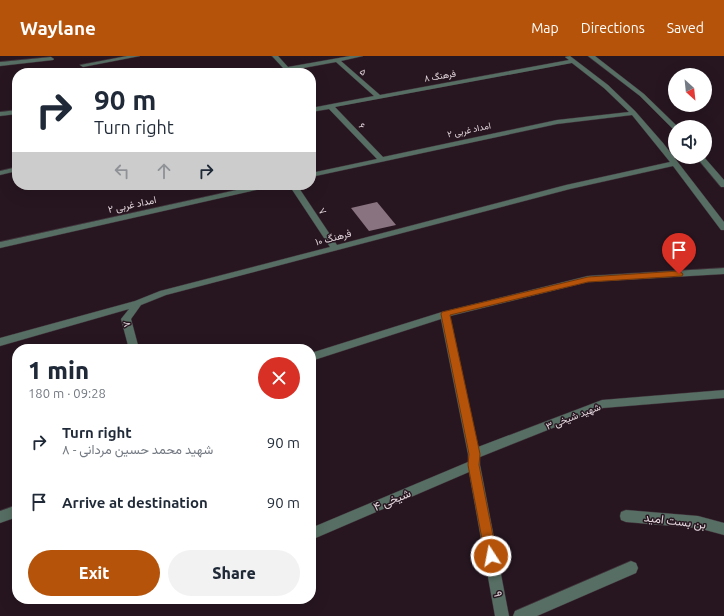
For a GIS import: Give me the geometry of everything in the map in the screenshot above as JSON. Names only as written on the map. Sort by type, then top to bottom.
[{"type":"street","points":[[83,65],[137,56]]},
{"type":"street","points":[[275,56],[286,68]]},
{"type":"street","points":[[293,68],[360,56]]},
{"type":"street","points":[[566,56],[618,97],[653,134],[668,154]]},
{"type":"street","points":[[590,56],[642,95],[668,121]]},
{"type":"street","points":[[0,64],[51,59]]},
{"type":"street","name":"۵","points":[[337,60],[377,96]]},
{"type":"street","name":"فرهنگ ۸","points":[[316,109],[377,96],[573,61]]},
{"type":"street","name":"۶","points":[[330,106],[381,159]]},
{"type":"street","points":[[0,114],[12,113]]},
{"type":"street","name":"امداد غربی ۲","points":[[316,175],[381,159],[557,122],[633,113]]},
{"type":"street","name":"فرهنگ ۱۰","points":[[0,342],[138,303],[163,293],[569,187],[671,164]]},
{"type":"street","points":[[676,164],[724,228]]},
{"type":"street","points":[[706,164],[724,185]]},
{"type":"street","points":[[0,173],[12,170]]},
{"type":"street","name":"امداد غربی ۲","points":[[0,245],[247,190]]},
{"type":"street","name":"۷","points":[[296,190],[335,248]]},
{"type":"street","points":[[316,355],[445,314],[588,279],[724,271]]},
{"type":"street","name":"۸","points":[[133,344],[126,319],[138,303]]},
{"type":"street","name":"۹","points":[[445,314],[474,459],[502,616]]},
{"type":"street","name":"شهید شیخی ۳","points":[[474,459],[602,404],[724,394]]},
{"type":"street","name":"شیخی ۴","points":[[316,532],[474,459]]},
{"type":"street","points":[[0,517],[12,513]]},
{"type":"street","name":"بن بست امید","points":[[626,516],[698,522],[724,529]]},
{"type":"street","points":[[520,616],[631,568]]},
{"type":"building","points":[[377,202],[396,225],[369,231],[351,208]]},
{"type":"route","points":[[491,556],[474,465],[474,454],[445,314],[588,279],[679,274]]}]
